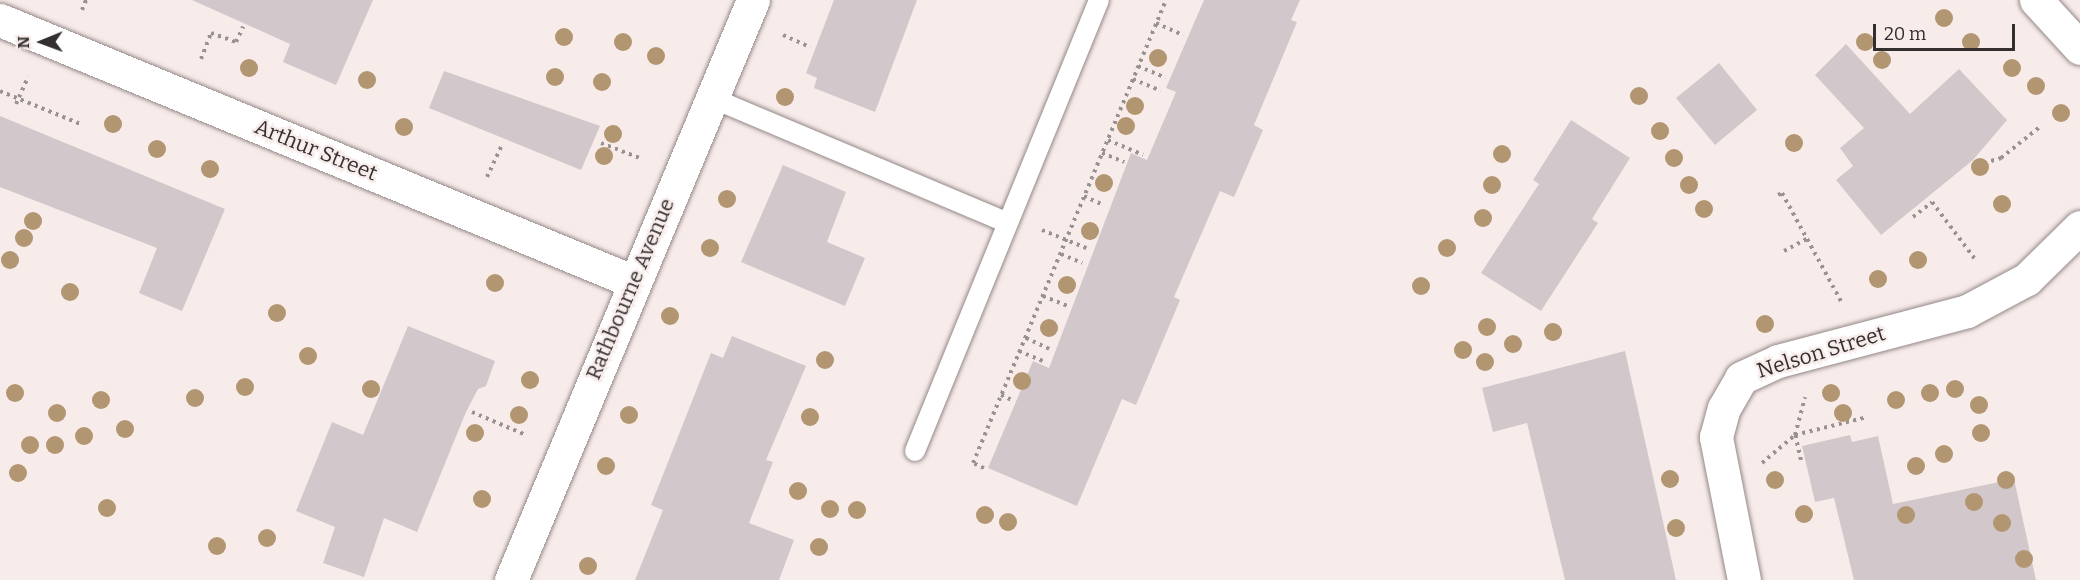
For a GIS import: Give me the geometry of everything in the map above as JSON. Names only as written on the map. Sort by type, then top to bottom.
[{"type":"street","name":"Rathbourne Avenue","points":[[511,580],[632,281],[753,0]]},
{"type":"street","points":[[2036,0],[2080,48]]},
{"type":"street","name":"Arthur Street","points":[[0,20],[632,281]]},
{"type":"street","name":"Nelson Street","points":[[1744,580],[1716,436],[1724,408],[1741,378],[1778,361],[1967,311],[2027,279],[2080,226]]},
{"type":"lane","points":[[915,451],[1100,0]]},
{"type":"lane","points":[[712,98],[1009,220]]},
{"type":"path","points":[[984,468],[973,463],[1166,0]]},
{"type":"path","points":[[1156,23],[1183,35]]},
{"type":"path","points":[[199,64],[211,33],[236,42],[243,27]]},
{"type":"path","points":[[1138,66],[1166,78]]},
{"type":"path","points":[[16,104],[30,72]]},
{"type":"path","points":[[1133,79],[1161,91]]},
{"type":"path","points":[[0,91],[82,125]]},
{"type":"path","points":[[1984,163],[2001,158],[2041,126]]},
{"type":"path","points":[[1108,140],[1143,155]]},
{"type":"path","points":[[601,143],[648,161]]},
{"type":"path","points":[[484,184],[502,144]]},
{"type":"path","points":[[1102,153],[1124,162]]},
{"type":"path","points":[[1778,195],[1782,193],[1862,339]]},
{"type":"path","points":[[1084,196],[1103,205]]},
{"type":"path","points":[[1913,217],[1932,202],[2001,293]]},
{"type":"path","points":[[1009,220],[1086,248]]},
{"type":"path","points":[[1784,252],[1807,239]]},
{"type":"path","points":[[1060,254],[1082,263]]},
{"type":"path","points":[[1043,296],[1070,307]]},
{"type":"path","points":[[1026,338],[1052,350]]},
{"type":"path","points":[[1019,351],[1045,362]]},
{"type":"path","points":[[1801,460],[1795,435],[1806,386]]},
{"type":"path","points":[[1001,395],[1014,401]]},
{"type":"path","points":[[472,412],[531,437]]},
{"type":"path","points":[[1755,469],[1795,435],[1867,417]]},
{"type":"building","points":[[192,0],[373,0],[336,85],[283,62],[290,44]]},
{"type":"building","points":[[834,0],[917,0],[875,112],[814,88],[817,78],[806,73]]},
{"type":"building","points":[[1204,0],[1300,0],[1291,20],[1297,22],[1254,125],[1263,130],[1234,197],[1220,191],[1174,297],[1180,300],[1136,405],[1122,399],[1077,506],[988,468],[1033,361],[1049,368],[1131,153],[1147,160],[1176,92],[1166,88]]},
{"type":"building","points":[[1846,44],[1910,114],[1959,69],[2007,120],[1973,160],[1881,235],[1836,180],[1853,166],[1840,148],[1864,128],[1815,75]]},
{"type":"building","points":[[1719,63],[1757,110],[1715,145],[1676,98]]},
{"type":"building","points":[[444,71],[600,126],[581,170],[429,108]]},
{"type":"building","points":[[0,116],[225,209],[182,311],[139,293],[157,248],[0,187]]},
{"type":"building","points":[[1571,120],[1630,158],[1592,219],[1598,223],[1541,311],[1481,273],[1539,184],[1533,180]]},
{"type":"building","points":[[783,165],[846,192],[827,242],[865,258],[845,306],[741,262]]},
{"type":"building","points":[[408,326],[495,361],[486,386],[478,389],[466,412],[417,532],[384,518],[364,577],[323,563],[335,527],[296,511],[332,422],[363,435]]},
{"type":"building","points":[[732,336],[806,366],[766,460],[773,462],[749,523],[794,540],[779,580],[635,580],[663,510],[651,505],[711,353],[723,358]]},
{"type":"building","points":[[1625,351],[1676,580],[1565,580],[1527,423],[1493,432],[1482,388]]},
{"type":"building","points":[[1850,435],[1852,442],[1878,436],[1893,504],[2014,479],[2036,580],[1854,580],[1834,498],[1815,502],[1802,446]]}]
